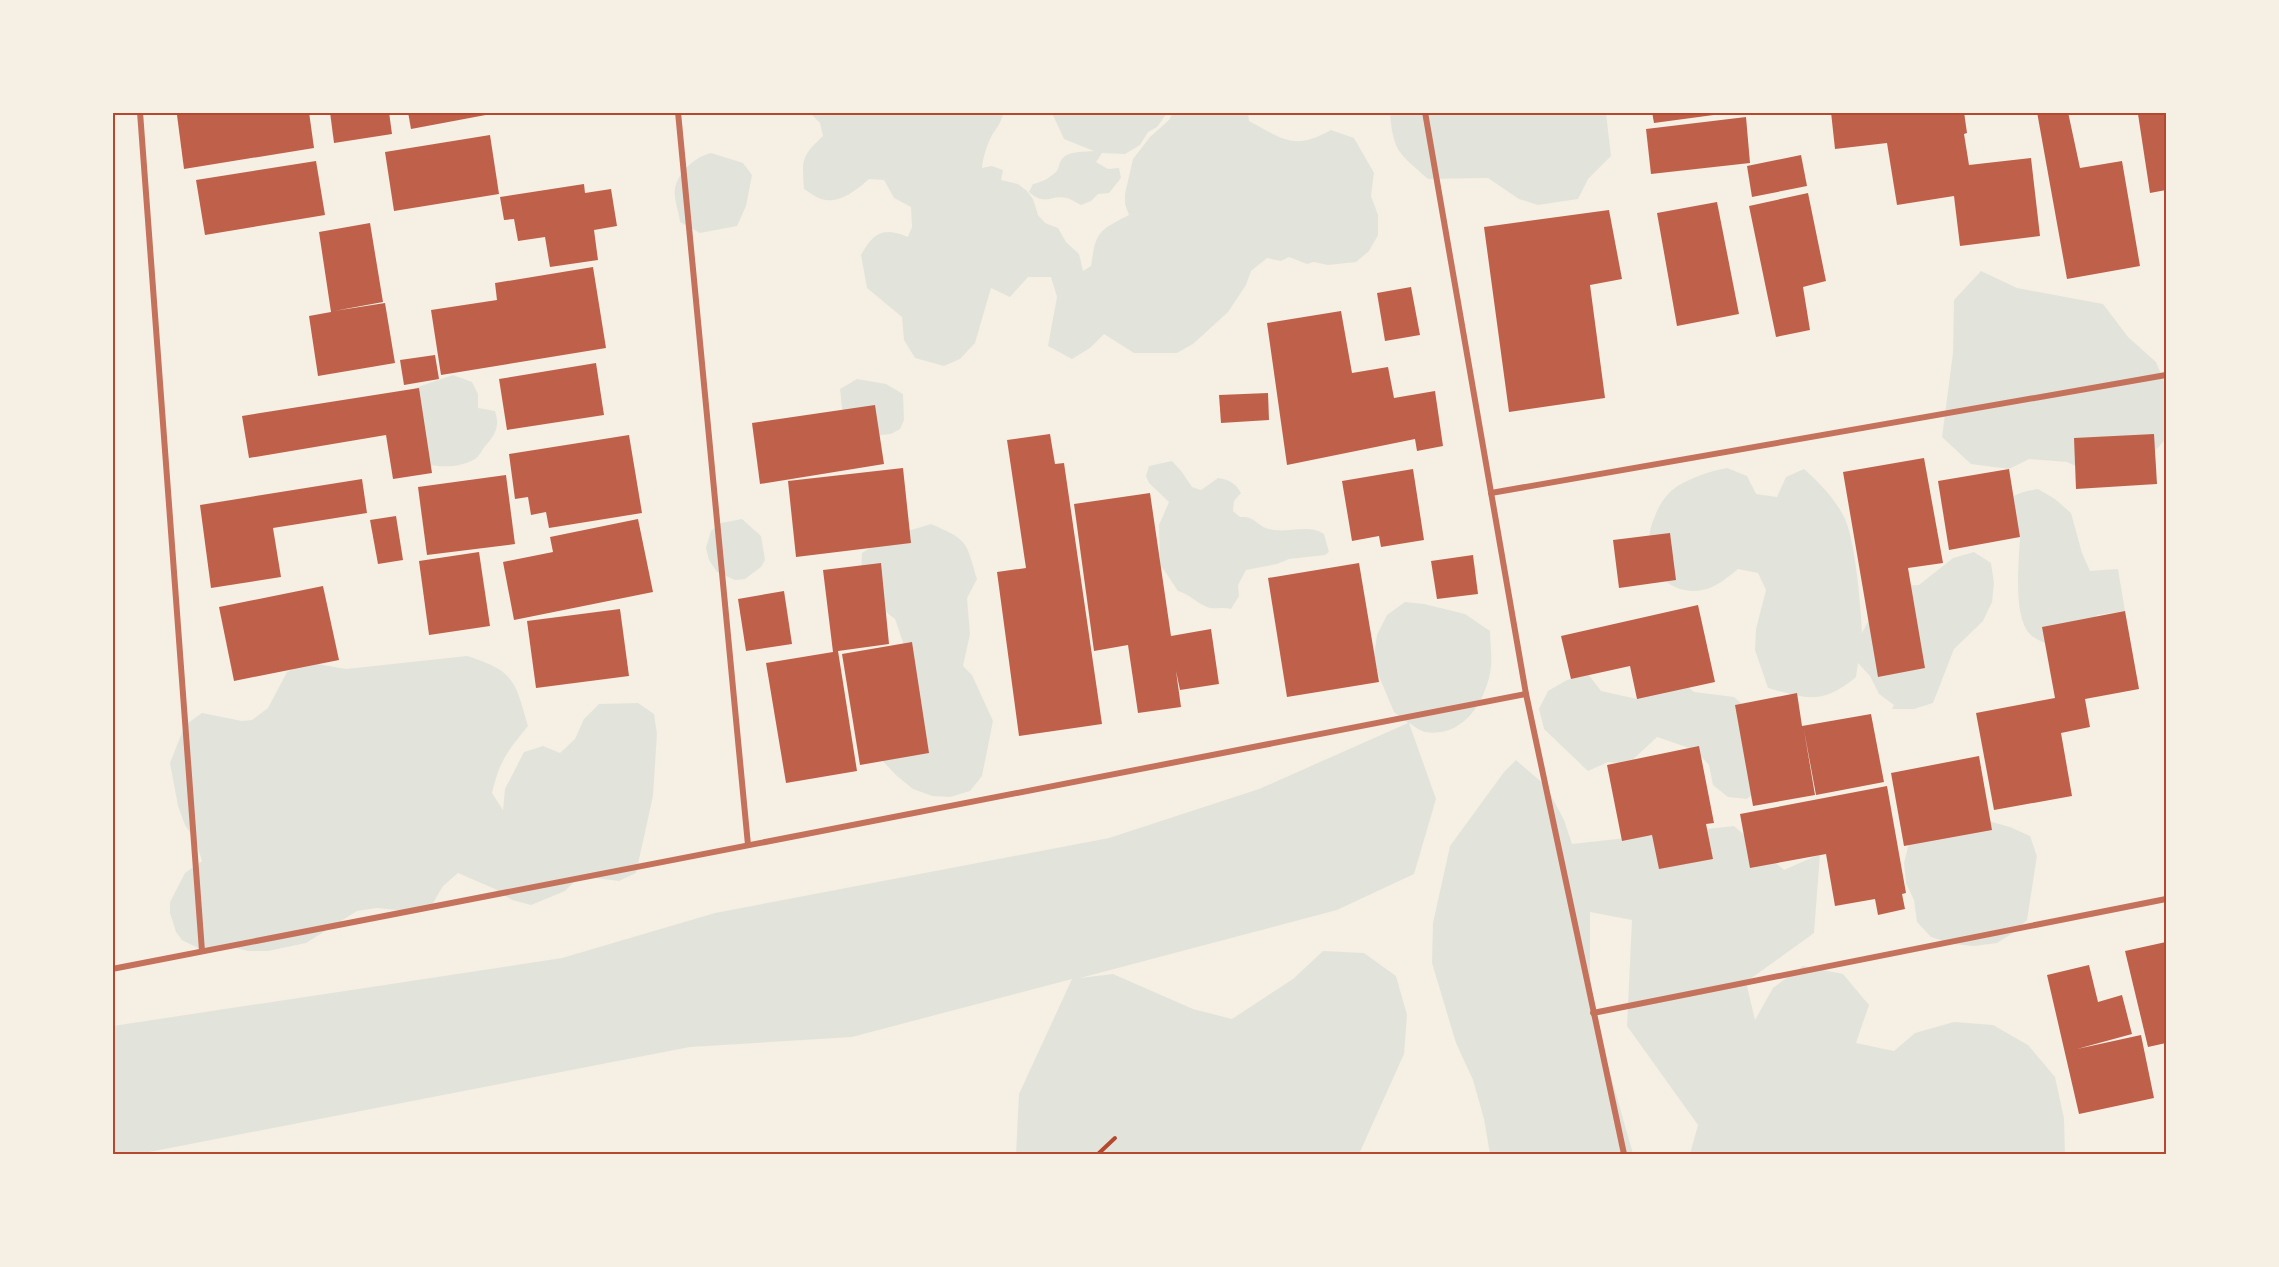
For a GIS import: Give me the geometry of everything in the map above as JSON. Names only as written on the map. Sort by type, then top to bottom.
[{"type":"street","points":[[140,112],[202,951]]},
{"type":"street","points":[[678,112],[748,845]]},
{"type":"street","points":[[1425,112],[1526,694],[1624,1155]]},
{"type":"street","points":[[1491,493],[2166,375]]},
{"type":"street","points":[[112,969],[1526,694]]},
{"type":"street","points":[[1593,1013],[2166,899]]},
{"type":"path","points":[[1098,1155],[1115,1138]]},
{"type":"shaded area","points":[[1052,112],[1167,113],[1157,127],[1148,132],[1140,145],[1125,154],[1102,153],[1096,162],[1108,169],[1119,168],[1121,178],[1109,193],[1098,194],[1091,201],[1081,205],[1061,197],[1040,199],[1029,192],[1033,184],[1056,171],[1061,160],[1068,154],[1094,151],[1064,139]]},
{"type":"shaded area","points":[[810,113],[1003,113],[988,143],[982,168],[992,166],[1003,170],[1001,180],[1018,184],[1027,191],[1033,199],[1038,215],[1045,223],[1058,228],[1066,242],[1079,254],[1083,271],[1091,266],[1100,233],[1129,215],[1125,204],[1125,194],[1133,159],[1173,113],[1248,113],[1249,121],[1289,140],[1307,140],[1331,130],[1354,138],[1374,173],[1371,196],[1378,215],[1378,235],[1369,251],[1356,262],[1328,265],[1314,262],[1307,264],[1289,257],[1281,261],[1267,258],[1251,271],[1246,285],[1228,312],[1193,344],[1177,353],[1134,353],[1104,334],[1090,348],[1072,359],[1048,346],[1057,297],[1051,277],[1028,277],[1010,297],[991,288],[975,343],[960,359],[944,366],[915,358],[904,340],[902,317],[867,288],[861,255],[870,241],[880,234],[892,232],[908,237],[912,227],[911,207],[894,198],[884,180],[869,179],[853,192],[834,200],[821,199],[804,189],[804,159],[823,136],[820,123]]},
{"type":"shaded area","points":[[1390,113],[1606,113],[1611,156],[1588,179],[1578,199],[1538,205],[1519,199],[1488,178],[1428,179],[1399,151],[1393,136]]},
{"type":"shaded area","points":[[711,153],[743,163],[752,175],[746,206],[737,226],[700,233],[680,222],[675,188],[680,176],[688,166]]},
{"type":"shaded area","points":[[1981,271],[2017,288],[2103,304],[2128,337],[2156,362],[2166,386],[2166,439],[2144,462],[2102,478],[2067,462],[2029,459],[2009,469],[1971,464],[1942,437],[1953,353],[1954,300]]},
{"type":"shaded area","points":[[453,375],[472,382],[478,394],[478,408],[495,411],[496,430],[478,456],[469,462],[450,466],[424,463],[406,406],[415,388]]},
{"type":"shaded area","points":[[857,379],[886,384],[903,394],[904,420],[900,429],[891,434],[872,436],[843,417],[840,389]]},
{"type":"shaded area","points":[[1172,461],[1192,487],[1201,490],[1218,478],[1234,484],[1241,493],[1234,501],[1233,511],[1240,517],[1253,519],[1269,529],[1318,531],[1324,534],[1329,552],[1325,555],[1289,559],[1277,564],[1246,570],[1238,585],[1239,596],[1231,609],[1206,607],[1178,591],[1160,564],[1159,525],[1169,502],[1149,483],[1146,476],[1149,466]]},
{"type":"shaded area","points":[[1727,468],[1747,476],[1756,494],[1777,497],[1786,477],[1804,469],[1831,496],[1843,515],[1851,538],[1859,590],[1862,633],[1880,599],[1899,586],[1919,585],[1953,558],[1974,552],[1991,563],[1994,583],[1992,602],[1983,621],[1954,649],[1933,703],[1914,709],[1892,709],[1894,705],[1879,694],[1870,676],[1858,663],[1856,677],[1844,686],[1823,696],[1804,697],[1768,688],[1755,650],[1756,629],[1766,590],[1758,573],[1738,569],[1707,589],[1691,591],[1677,588],[1657,571],[1651,559],[1650,530],[1665,498],[1675,488],[1689,480]]},
{"type":"shaded area","points":[[2038,489],[2055,499],[2071,513],[2082,553],[2090,571],[2118,569],[2125,611],[2097,615],[2085,632],[2050,645],[2032,636],[2022,617],[2018,590],[2020,537],[1995,525],[2002,509],[2010,499],[2015,495]]},
{"type":"shaded area","points":[[742,519],[761,536],[765,560],[761,567],[745,579],[735,580],[717,572],[709,560],[706,548],[711,531],[721,523]]},
{"type":"shaded area","points":[[931,524],[959,538],[964,543],[977,579],[967,598],[970,634],[963,666],[972,675],[993,721],[982,776],[970,791],[950,797],[932,796],[913,789],[875,753],[905,658],[903,642],[895,619],[881,608],[861,575],[862,553],[885,538]]},
{"type":"shaded area","points":[[1405,602],[1465,614],[1490,631],[1491,657],[1490,673],[1483,696],[1477,707],[1460,724],[1450,730],[1438,732],[1423,731],[1409,723],[1436,799],[1414,874],[1337,910],[1080,978],[1113,974],[1193,1009],[1232,1019],[1293,979],[1323,951],[1364,953],[1396,976],[1407,1015],[1404,1054],[1359,1154],[1016,1154],[1019,1094],[1072,979],[852,1037],[690,1047],[139,1154],[113,1154],[113,1026],[562,958],[715,913],[1109,838],[1259,789],[1408,723],[1394,712],[1378,674],[1374,655],[1377,635],[1387,615]]},
{"type":"shaded area","points":[[467,656],[495,667],[511,680],[520,698],[528,726],[505,757],[495,782],[492,793],[503,810],[505,789],[524,752],[543,746],[560,753],[575,739],[584,719],[599,704],[638,703],[654,714],[657,734],[653,796],[636,873],[619,881],[580,876],[565,891],[531,905],[512,900],[495,889],[458,873],[443,886],[433,903],[417,912],[377,908],[357,911],[306,943],[268,951],[248,951],[228,946],[200,949],[182,940],[176,932],[170,913],[170,902],[185,873],[202,861],[196,842],[185,825],[178,806],[170,763],[185,725],[202,713],[242,721],[252,720],[268,708],[287,672],[306,662],[346,669]]},
{"type":"shaded area","points":[[1663,666],[1694,692],[1734,697],[1749,710],[1762,785],[1747,799],[1728,797],[1713,785],[1709,765],[1695,750],[1657,737],[1628,764],[1608,762],[1588,771],[1544,729],[1539,709],[1548,691],[1567,680],[1588,674],[1601,691],[1637,699]]},
{"type":"shaded area","points":[[1516,760],[1546,786],[1564,820],[1572,844],[1734,826],[1784,870],[1820,854],[1814,933],[1746,982],[1755,1020],[1773,988],[1803,966],[1843,974],[1869,1005],[1856,1043],[1894,1051],[1915,1033],[1954,1022],[1993,1025],[2028,1045],[2055,1077],[2064,1118],[2065,1154],[1690,1154],[1698,1125],[1627,1026],[1632,920],[1590,912],[1590,973],[1593,1013],[1633,1154],[1490,1154],[1484,1119],[1473,1080],[1456,1043],[1432,963],[1433,923],[1450,846],[1504,772]]},
{"type":"shaded area","points":[[1952,811],[2010,827],[2030,836],[2037,856],[2027,920],[1997,943],[1974,946],[1953,944],[1931,937],[1917,922],[1914,900],[1906,883],[1904,863],[1909,843]]},
{"type":"building","points":[[193,112],[309,112],[314,148],[184,169],[177,115]]},
{"type":"building","points":[[330,112],[389,112],[392,134],[334,143]]},
{"type":"building","points":[[408,112],[491,112],[491,114],[411,129]]},
{"type":"building","points":[[1652,112],[1721,112],[1721,114],[1654,123]]},
{"type":"building","points":[[1831,112],[1964,112],[1967,133],[1964,134],[1969,165],[2031,158],[2040,236],[1960,246],[1954,196],[1897,205],[1887,143],[1835,149]]},
{"type":"building","points":[[2037,112],[2068,112],[2080,168],[2122,161],[2140,266],[2067,279]]},
{"type":"building","points":[[2166,112],[2166,190],[2150,193],[2138,114]]},
{"type":"building","points":[[1746,117],[1750,163],[1651,174],[1646,129]]},
{"type":"building","points":[[490,135],[499,194],[394,211],[385,152]]},
{"type":"building","points":[[1801,155],[1807,186],[1752,197],[1747,166]]},
{"type":"building","points":[[316,161],[325,215],[205,235],[196,180]]},
{"type":"building","points":[[584,184],[585,193],[611,189],[617,226],[594,230],[598,260],[550,267],[545,237],[518,241],[514,219],[504,220],[500,197]]},
{"type":"building","points":[[1808,193],[1826,281],[1803,287],[1810,330],[1776,337],[1749,206]]},
{"type":"building","points":[[1717,202],[1739,314],[1677,326],[1657,213]]},
{"type":"building","points":[[1609,210],[1622,279],[1590,285],[1605,398],[1509,412],[1484,227]]},
{"type":"building","points":[[370,223],[383,302],[334,311],[385,303],[395,363],[318,376],[309,316],[331,312],[319,232]]},
{"type":"building","points":[[593,267],[606,348],[441,375],[431,310],[497,300],[495,283]]},
{"type":"building","points":[[1411,287],[1420,335],[1385,341],[1377,293]]},
{"type":"building","points":[[1341,311],[1352,373],[1388,367],[1394,398],[1435,391],[1443,446],[1417,451],[1415,439],[1287,465],[1267,323]]},
{"type":"building","points":[[435,355],[439,379],[404,385],[400,360]]},
{"type":"building","points":[[596,363],[604,415],[507,430],[499,379]]},
{"type":"building","points":[[419,388],[432,473],[393,479],[386,435],[249,458],[242,416]]},
{"type":"building","points":[[1268,393],[1269,420],[1221,423],[1219,395]]},
{"type":"building","points":[[875,405],[884,464],[760,484],[752,423]]},
{"type":"building","points":[[1050,434],[1055,464],[1064,463],[1102,724],[1019,736],[997,572],[1026,568],[1007,440]]},
{"type":"building","points":[[2154,434],[2157,484],[2076,489],[2074,438]]},
{"type":"building","points":[[629,435],[642,513],[549,528],[546,512],[531,515],[528,497],[515,499],[509,454]]},
{"type":"building","points":[[1924,458],[1943,563],[1908,568],[1925,668],[1878,677],[1843,472]]},
{"type":"building","points":[[903,468],[911,543],[796,557],[788,481]]},
{"type":"building","points":[[1413,469],[1424,540],[1381,547],[1379,536],[1352,541],[1342,481]]},
{"type":"building","points":[[2009,469],[2020,537],[1949,550],[1938,481]]},
{"type":"building","points":[[506,475],[515,544],[427,555],[418,487]]},
{"type":"building","points":[[362,479],[367,513],[273,528],[281,577],[211,588],[200,505]]},
{"type":"building","points":[[1150,493],[1171,636],[1211,629],[1219,684],[1180,690],[1176,671],[1181,707],[1138,713],[1128,645],[1094,651],[1074,504]]},
{"type":"building","points":[[396,516],[403,560],[378,564],[370,520]]},
{"type":"building","points":[[638,519],[653,592],[514,620],[503,562],[553,552],[550,537]]},
{"type":"building","points":[[1670,533],[1676,580],[1619,588],[1613,540]]},
{"type":"building","points":[[479,552],[490,626],[429,635],[419,561]]},
{"type":"building","points":[[1473,555],[1478,594],[1437,599],[1431,561]]},
{"type":"building","points":[[881,563],[889,644],[838,651],[857,771],[786,783],[766,663],[833,652],[823,570]]},
{"type":"building","points":[[1359,563],[1379,682],[1287,697],[1268,578]]},
{"type":"building","points":[[323,586],[339,660],[234,681],[219,607]]},
{"type":"building","points":[[784,591],[792,644],[746,651],[738,599]]},
{"type":"building","points":[[1698,605],[1715,682],[1637,699],[1630,666],[1571,679],[1561,636]]},
{"type":"building","points":[[620,609],[629,676],[536,688],[527,621]]},
{"type":"building","points":[[2125,611],[2139,689],[2085,699],[2090,727],[2061,733],[2072,796],[1994,810],[1976,713],[2055,698],[2042,627]]},
{"type":"building","points":[[912,642],[929,753],[860,765],[842,654]]},
{"type":"building","points":[[1797,693],[1802,726],[1871,714],[1884,782],[1816,795],[1804,730],[1815,795],[1753,806],[1735,705]]},
{"type":"building","points":[[1699,746],[1714,823],[1706,824],[1713,859],[1659,869],[1652,835],[1622,841],[1607,765]]},
{"type":"building","points":[[1979,756],[1992,830],[1904,846],[1891,773]]},
{"type":"building","points":[[1887,786],[1906,893],[1902,894],[1905,909],[1878,915],[1875,899],[1835,906],[1826,854],[1750,868],[1740,814]]},
{"type":"building","points":[[2166,942],[2166,1043],[2148,1047],[2125,951]]},
{"type":"building","points":[[2089,965],[2098,1002],[2122,995],[2132,1034],[2077,1049],[2141,1035],[2154,1098],[2079,1114],[2047,975]]}]
